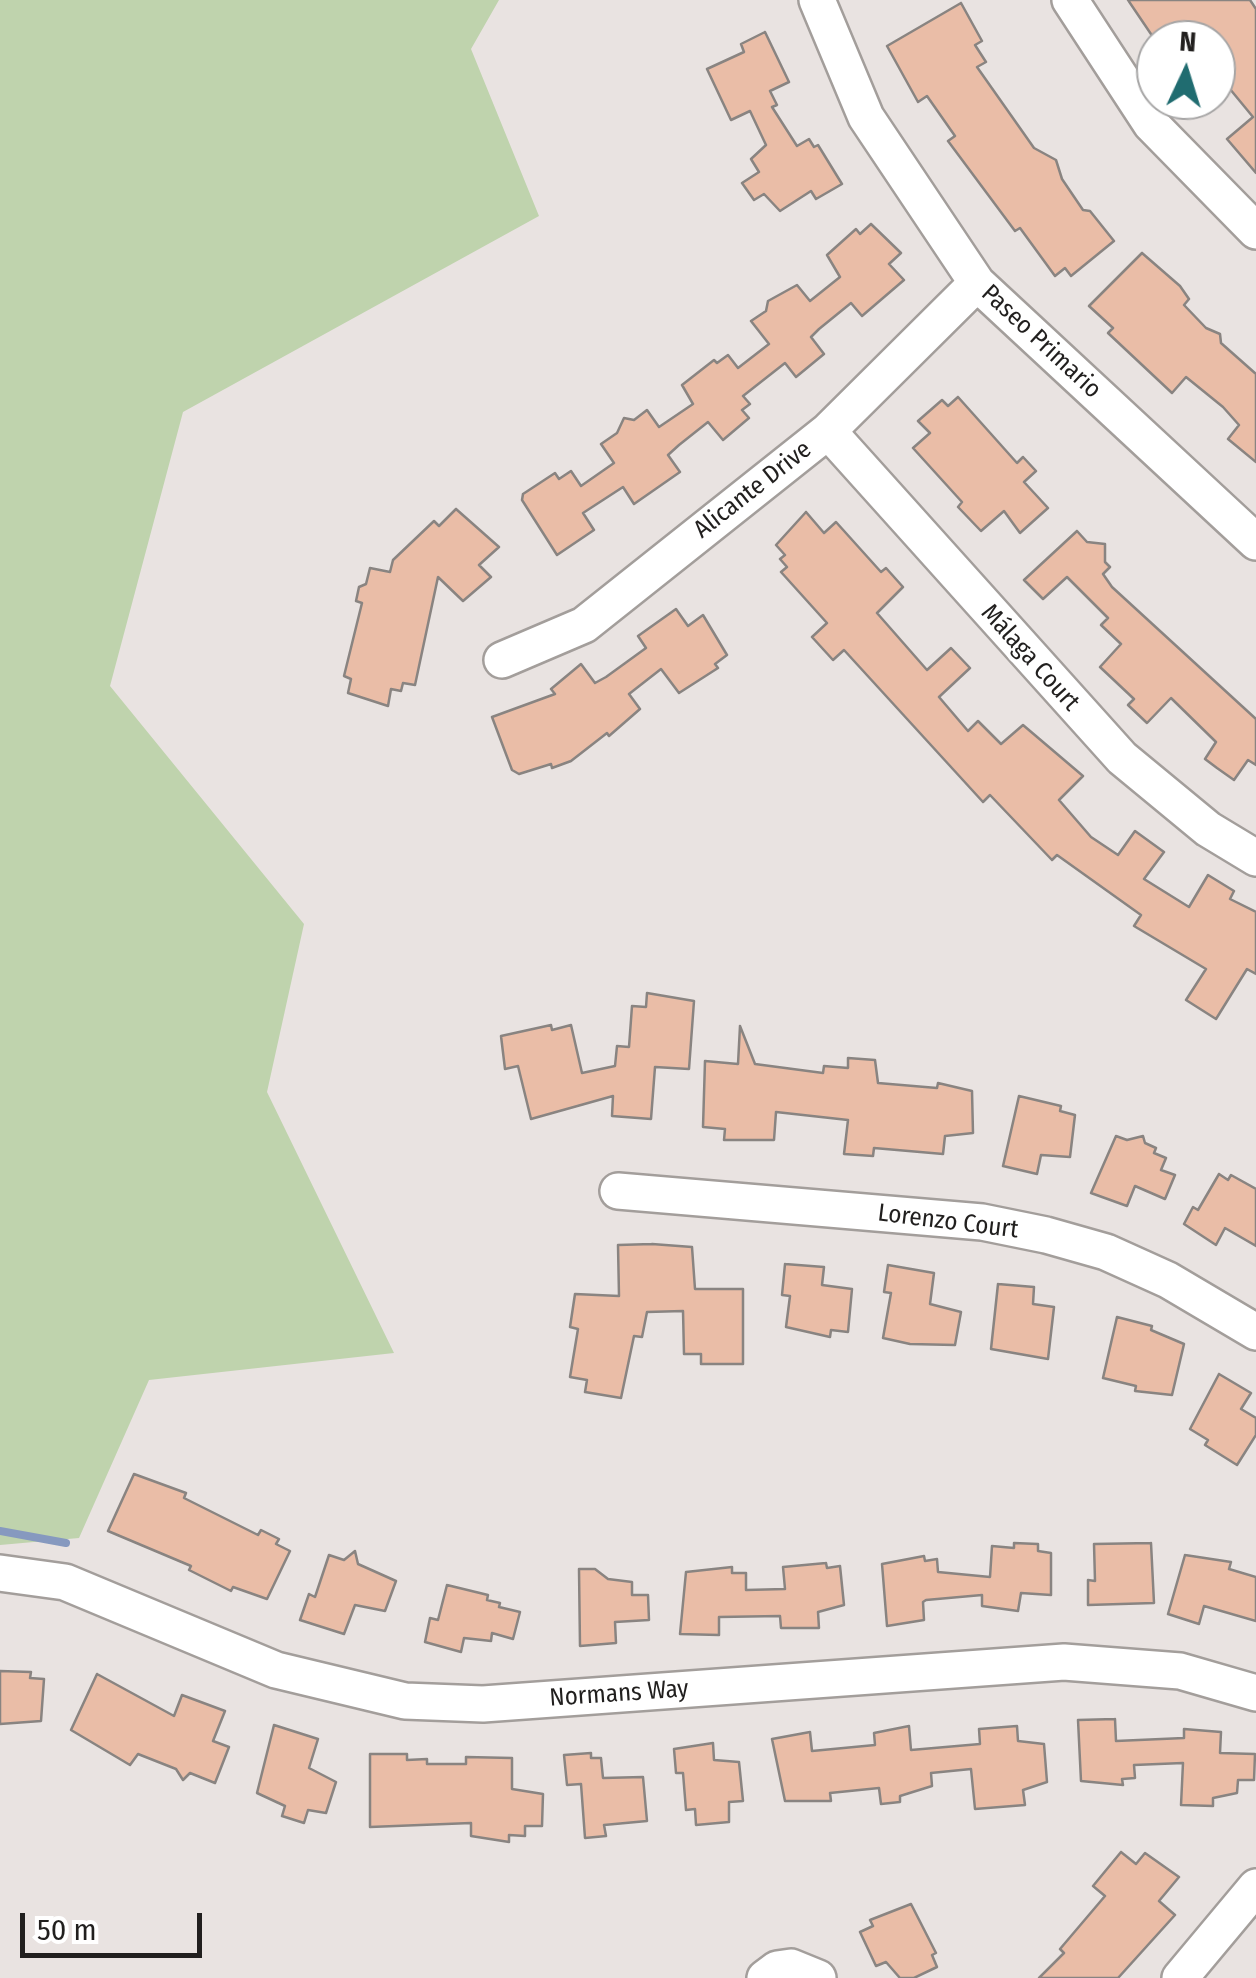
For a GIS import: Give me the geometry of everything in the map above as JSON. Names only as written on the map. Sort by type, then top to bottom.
[{"type":"street","name":"Paseo Primario","points":[[817,0],[866,117],[977,282],[1256,542]]},
{"type":"street","points":[[1070,0],[1151,124],[1256,231]]},
{"type":"street","name":"Alicante Drive","points":[[502,660],[584,625],[828,431],[977,282]]},
{"type":"street","name":"Málaga Court","points":[[828,431],[1122,758],[1208,829],[1256,858]]},
{"type":"street","name":"Lorenzo Court","points":[[618,1190],[982,1222],[1046,1235],[1106,1252],[1168,1280],[1256,1332]]},
{"type":"street","name":"Normans Way","points":[[0,1573],[64,1582],[276,1670],[405,1702],[483,1704],[1064,1662],[1130,1663],[1180,1670],[1256,1693]]},
{"type":"street","points":[[1180,1978],[1256,1886]]},
{"type":"street","points":[[765,1978],[777,1969],[791,1967],[818,1978]]},
{"type":"green space","points":[[0,0],[499,0],[471,49],[539,216],[183,412],[110,686],[304,924],[267,1092],[394,1353],[149,1380],[79,1538],[0,1545]]},
{"type":"building","points":[[1128,0],[1250,0],[1256,9],[1256,173],[1227,139],[1253,117],[1236,96],[1236,20],[1142,20]]},
{"type":"building","points":[[961,3],[982,41],[975,45],[986,62],[977,67],[1034,148],[1056,160],[1062,179],[1083,210],[1090,211],[1114,241],[1071,276],[1065,268],[1055,276],[1020,228],[1015,231],[948,141],[955,136],[927,96],[918,102],[887,46]]},
{"type":"building","points":[[765,32],[789,82],[770,91],[777,105],[772,107],[797,146],[809,139],[814,147],[818,145],[842,184],[816,199],[811,191],[780,211],[764,194],[754,200],[742,183],[759,172],[751,159],[766,145],[750,111],[731,120],[707,69],[744,52],[741,44]]},
{"type":"building","points":[[871,224],[901,253],[889,264],[904,280],[862,316],[851,303],[819,329],[811,337],[824,354],[796,377],[785,363],[743,396],[750,404],[742,410],[749,418],[723,440],[708,422],[679,445],[668,455],[680,472],[634,504],[623,487],[583,513],[594,530],[557,555],[522,500],[523,494],[555,473],[559,479],[571,471],[581,486],[614,463],[601,444],[617,433],[624,418],[634,420],[647,410],[659,427],[693,404],[682,385],[714,360],[717,363],[728,355],[738,368],[769,344],[751,321],[766,311],[768,301],[797,285],[810,301],[840,277],[827,255],[856,229],[860,234]]},
{"type":"building","points":[[1142,253],[1180,286],[1189,299],[1184,305],[1206,328],[1220,334],[1221,343],[1256,374],[1256,462],[1228,439],[1239,425],[1223,407],[1186,377],[1172,393],[1108,333],[1113,328],[1089,306]]},
{"type":"building","points":[[958,397],[1017,463],[1023,457],[1036,471],[1024,482],[1048,508],[1020,533],[1004,511],[981,531],[958,507],[962,502],[913,448],[930,433],[918,421],[942,400],[948,406]]},
{"type":"building","points":[[456,509],[499,547],[479,565],[491,577],[463,601],[438,577],[415,685],[403,683],[401,691],[391,689],[388,706],[348,693],[351,679],[344,676],[362,603],[356,601],[370,568],[390,572],[393,560],[434,521],[439,526]]},
{"type":"building","points":[[806,512],[824,533],[836,522],[881,572],[886,568],[903,587],[877,613],[927,670],[951,648],[970,668],[939,697],[968,731],[978,721],[1001,744],[1023,725],[1083,776],[1059,800],[1091,837],[1118,855],[1135,831],[1164,852],[1144,879],[1189,907],[1208,875],[1234,891],[1230,899],[1256,912],[1256,974],[1247,969],[1216,1019],[1186,1000],[1206,969],[1134,926],[1141,915],[1057,855],[1052,860],[990,795],[983,802],[844,650],[833,660],[812,637],[827,623],[781,572],[787,567],[780,559],[785,555],[776,545]]},
{"type":"building","points":[[1077,531],[1087,542],[1105,544],[1105,562],[1110,567],[1103,574],[1112,587],[1256,719],[1256,765],[1248,760],[1234,780],[1205,759],[1216,742],[1171,698],[1147,723],[1128,705],[1134,699],[1100,667],[1121,644],[1101,625],[1108,618],[1067,577],[1043,599],[1024,580]]},
{"type":"building","points":[[676,609],[688,626],[703,615],[727,655],[715,664],[718,668],[679,693],[661,669],[629,694],[640,709],[609,736],[607,733],[571,761],[552,768],[551,764],[519,774],[512,770],[492,717],[555,694],[551,689],[581,664],[595,683],[606,677],[646,648],[638,636]]},
{"type":"building","points":[[647,993],[694,1001],[689,1069],[655,1067],[651,1119],[612,1116],[613,1096],[531,1119],[518,1066],[505,1069],[501,1036],[551,1025],[552,1030],[571,1025],[582,1073],[615,1066],[617,1046],[629,1047],[632,1006],[646,1007]]},
{"type":"building","points":[[740,1026],[755,1064],[823,1073],[824,1066],[848,1068],[848,1058],[875,1060],[878,1083],[937,1088],[938,1083],[972,1091],[973,1133],[945,1136],[943,1154],[874,1148],[873,1156],[844,1154],[848,1120],[776,1112],[774,1140],[724,1140],[725,1129],[703,1127],[705,1061],[738,1064]]},
{"type":"building","points":[[1019,1096],[1061,1106],[1060,1111],[1075,1115],[1070,1157],[1041,1155],[1037,1174],[1003,1166]]},
{"type":"building","points":[[1116,1136],[1127,1140],[1143,1136],[1145,1143],[1156,1148],[1154,1153],[1166,1158],[1161,1170],[1175,1175],[1165,1199],[1135,1186],[1127,1206],[1091,1193]]},
{"type":"building","points":[[1219,1174],[1228,1180],[1231,1175],[1256,1189],[1256,1246],[1225,1228],[1216,1245],[1184,1224],[1193,1207],[1198,1210]]},
{"type":"building","points":[[618,1245],[692,1247],[695,1289],[743,1289],[743,1364],[701,1364],[701,1354],[684,1354],[683,1311],[647,1312],[642,1337],[634,1336],[621,1398],[585,1392],[587,1380],[570,1377],[578,1329],[570,1327],[575,1294],[619,1296]]},
{"type":"building","points":[[785,1264],[824,1267],[822,1285],[852,1289],[848,1332],[831,1330],[830,1337],[786,1327],[790,1296],[782,1295]]},
{"type":"building","points":[[888,1265],[934,1273],[930,1304],[961,1312],[955,1345],[910,1344],[883,1338],[891,1293],[884,1292]]},
{"type":"building","points":[[998,1284],[1034,1287],[1033,1304],[1054,1307],[1048,1359],[991,1349]]},
{"type":"building","points":[[1117,1317],[1152,1326],[1151,1330],[1184,1344],[1172,1395],[1135,1391],[1136,1386],[1103,1378]]},
{"type":"building","points":[[1219,1374],[1251,1393],[1241,1409],[1256,1418],[1256,1435],[1237,1465],[1205,1445],[1208,1440],[1190,1429]]},
{"type":"building","points":[[134,1474],[186,1493],[184,1498],[258,1535],[261,1530],[279,1539],[276,1544],[290,1551],[267,1599],[233,1587],[231,1591],[189,1570],[191,1566],[108,1531]]},
{"type":"building","points":[[1014,1543],[1038,1544],[1038,1551],[1051,1553],[1051,1595],[1021,1593],[1018,1611],[982,1606],[982,1595],[926,1600],[924,1620],[887,1626],[882,1564],[924,1556],[925,1561],[937,1559],[938,1572],[990,1577],[992,1546],[1014,1548]]},
{"type":"building","points":[[1151,1543],[1154,1603],[1088,1605],[1088,1580],[1095,1581],[1094,1544]]},
{"type":"building","points":[[355,1551],[358,1564],[396,1581],[385,1611],[355,1605],[344,1634],[300,1620],[309,1594],[315,1597],[329,1555],[344,1560]]},
{"type":"building","points":[[1185,1555],[1231,1562],[1229,1569],[1256,1577],[1256,1621],[1204,1606],[1199,1624],[1168,1614]]},
{"type":"building","points":[[826,1563],[827,1568],[840,1566],[844,1605],[818,1612],[819,1628],[781,1628],[780,1616],[719,1617],[719,1635],[680,1634],[686,1572],[732,1567],[732,1573],[746,1573],[746,1590],[785,1589],[783,1567]]},
{"type":"building","points":[[579,1569],[595,1569],[608,1579],[632,1582],[632,1595],[648,1595],[649,1620],[615,1622],[616,1643],[580,1646]]},
{"type":"building","points":[[447,1585],[488,1595],[487,1600],[500,1603],[499,1607],[520,1612],[513,1639],[492,1633],[491,1641],[464,1638],[461,1652],[425,1642],[430,1618],[438,1620]]},
{"type":"building","points":[[0,1671],[31,1672],[30,1678],[44,1679],[41,1721],[0,1724]]},
{"type":"building","points":[[97,1674],[174,1716],[182,1695],[225,1711],[213,1741],[229,1747],[215,1783],[190,1773],[183,1780],[176,1769],[138,1754],[130,1765],[71,1730]]},
{"type":"building","points":[[1115,1719],[1116,1741],[1184,1738],[1184,1729],[1221,1732],[1220,1753],[1255,1754],[1254,1780],[1238,1780],[1237,1793],[1213,1798],[1213,1806],[1181,1805],[1183,1763],[1134,1765],[1135,1778],[1122,1779],[1123,1785],[1081,1781],[1078,1720]]},
{"type":"building","points":[[274,1725],[318,1739],[309,1768],[336,1782],[326,1813],[308,1810],[304,1823],[282,1816],[285,1806],[257,1793]]},
{"type":"building","points":[[909,1726],[911,1750],[980,1744],[979,1729],[1017,1726],[1018,1741],[1044,1744],[1047,1782],[1023,1790],[1025,1805],[975,1809],[971,1769],[931,1773],[932,1786],[900,1796],[900,1802],[881,1804],[879,1788],[830,1793],[831,1801],[785,1801],[772,1739],[810,1732],[812,1751],[875,1745],[874,1733]]},
{"type":"building","points":[[713,1743],[714,1760],[739,1762],[743,1801],[729,1802],[729,1822],[696,1825],[695,1809],[686,1810],[683,1773],[676,1773],[674,1749]]},
{"type":"building","points":[[591,1753],[591,1758],[601,1758],[603,1778],[643,1777],[647,1821],[604,1825],[606,1836],[585,1838],[581,1784],[567,1785],[564,1755]]},
{"type":"building","points":[[370,1754],[407,1754],[407,1760],[427,1759],[427,1764],[466,1764],[466,1757],[512,1758],[512,1789],[543,1794],[542,1826],[525,1826],[525,1836],[509,1835],[509,1842],[471,1836],[471,1823],[370,1827]]},
{"type":"building","points":[[1121,1852],[1136,1864],[1145,1853],[1179,1877],[1159,1901],[1175,1915],[1118,1978],[1039,1978],[1064,1953],[1060,1949],[1105,1896],[1093,1886]]},
{"type":"building","points":[[911,1904],[936,1953],[932,1955],[937,1967],[914,1978],[900,1978],[886,1962],[876,1966],[860,1932],[873,1926],[870,1920]]},
{"type":"waterway","points":[[0,1531],[66,1543]]}]
